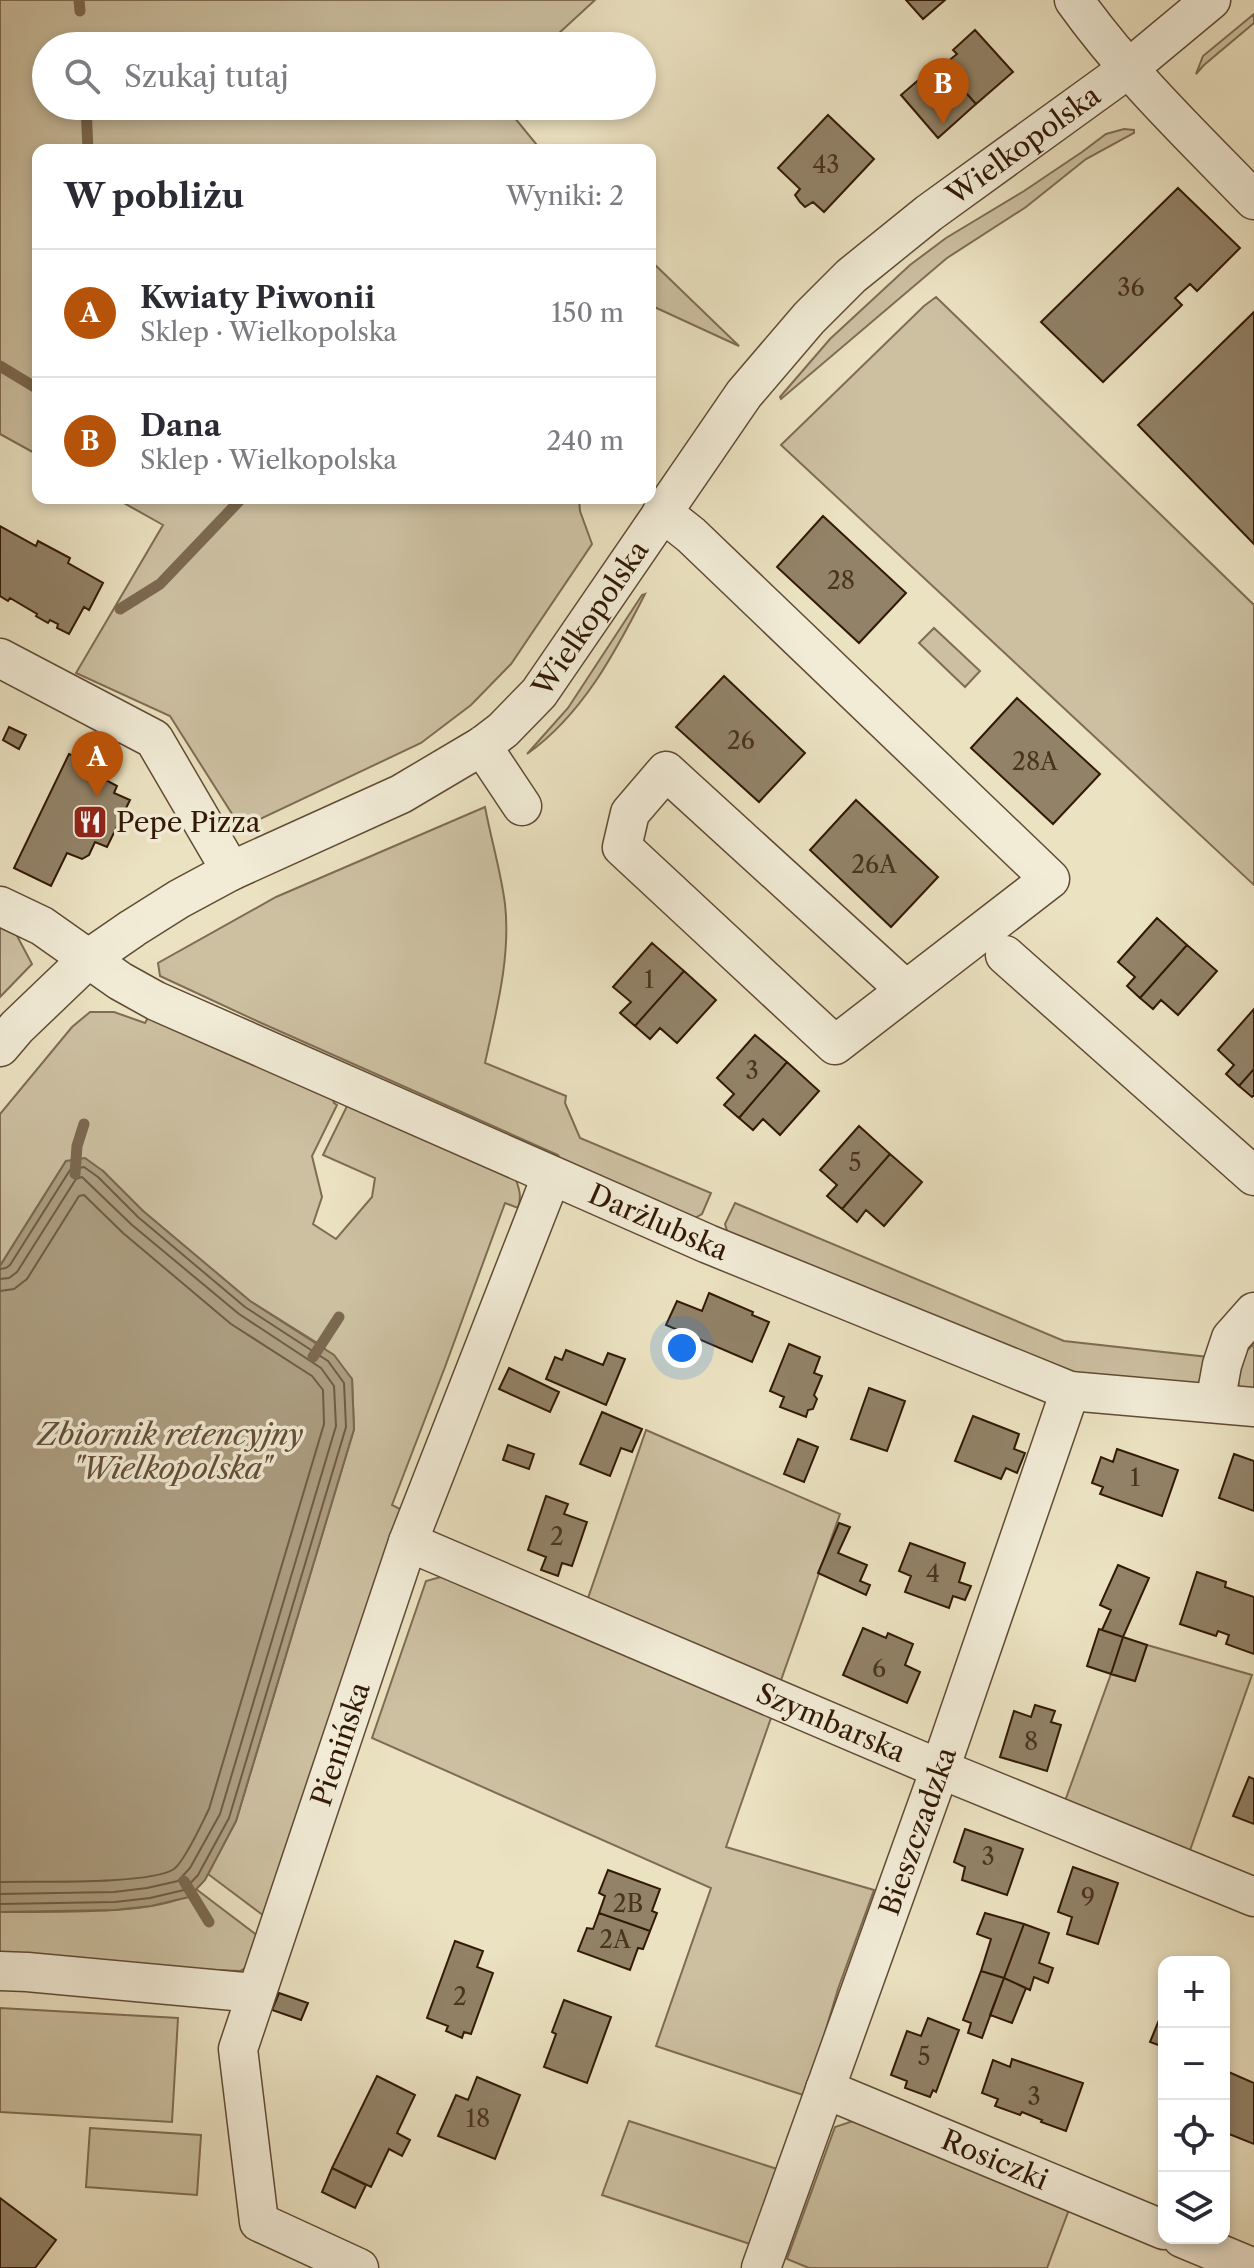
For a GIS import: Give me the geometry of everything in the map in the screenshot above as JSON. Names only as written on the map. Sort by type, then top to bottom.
[{"type":"street","points":[[1074,0],[1128,69],[1254,200]]},
{"type":"street","name":"Wielkopolska","points":[[0,1047],[88,959],[179,899],[231,871],[401,794],[503,730],[539,693],[744,394],[809,318],[851,276],[929,213],[1128,69],[1211,0]]},
{"type":"street","points":[[662,512],[701,545],[1050,879],[835,1045],[622,847],[630,813],[666,771],[906,990]]},
{"type":"street","points":[[0,658],[154,739],[231,871]]},
{"type":"street","points":[[482,746],[522,806]]},
{"type":"street","name":"Darżlubska","points":[[0,906],[42,926],[127,985],[156,1001],[708,1244],[1070,1391],[1254,1407]]},
{"type":"street","points":[[1005,955],[1254,1176]]},
{"type":"street","name":"Pienińska","points":[[359,2268],[259,2222],[238,2049],[408,1542],[551,1177]]},
{"type":"street","points":[[1215,1403],[1231,1338],[1254,1312]]},
{"type":"street","name":"Bieszczadzka","points":[[761,2268],[940,1769],[1070,1391]]},
{"type":"street","name":"Szymbarska","points":[[408,1542],[940,1769],[1254,1897]]},
{"type":"street","points":[[0,1971],[256,1993]]},
{"type":"street","name":"Rosiczki","points":[[825,2089],[1158,2228]]},
{"type":"street","points":[[1196,2244],[1254,2268]]},
{"type":"shaded area","points":[[0,0],[595,0],[560,32],[32,32],[32,120],[516,120],[536,144],[32,144],[32,452],[0,434]]},
{"type":"shaded area","points":[[1254,14],[1254,23],[1196,74],[1203,56]]},
{"type":"shaded area","points":[[1124,129],[1134,130],[1134,133],[1086,159],[1026,207],[947,258],[781,399],[830,339],[910,265],[946,238],[1024,191],[1106,134]]},
{"type":"shaded area","points":[[656,266],[739,346],[656,308]]},
{"type":"shaded area","points":[[936,297],[1254,605],[1254,885],[781,445]]},
{"type":"shaded area","points":[[126,504],[579,504],[592,544],[511,664],[471,705],[421,743],[241,828],[170,716],[76,673],[163,525]]},
{"type":"shaded area","points":[[645,594],[609,660],[581,702],[527,754],[568,708]]},
{"type":"shaded area","points":[[934,628],[980,671],[965,687],[919,643]]},
{"type":"shaded area","points":[[485,807],[505,904],[506,944],[485,1063],[566,1096],[565,1103],[580,1138],[711,1193],[702,1214],[693,1219],[562,1163],[558,1155],[160,976],[158,963],[276,897]]},
{"type":"shaded area","points":[[0,924],[15,932],[32,964],[0,997]]},
{"type":"shaded area","points":[[90,1012],[114,1012],[145,1023],[149,1016],[332,1096],[337,1105],[312,1156],[322,1197],[313,1224],[336,1239],[372,1197],[375,1178],[323,1155],[348,1104],[515,1177],[520,1192],[518,1208],[505,1203],[392,1505],[404,1511],[264,1916],[208,1874],[236,1821],[354,1429],[352,1379],[322,1346],[250,1301],[143,1211],[103,1171],[66,1161],[0,1266],[0,1114],[72,1027]]},
{"type":"shaded area","points":[[735,1203],[1064,1341],[1208,1357],[1205,1389],[1086,1378],[728,1234],[725,1224]]},
{"type":"shaded area","points":[[1254,1344],[1254,1394],[1239,1392],[1237,1360]]},
{"type":"shaded area","points":[[646,1430],[840,1514],[780,1683],[587,1601]]},
{"type":"shaded area","points":[[448,1575],[772,1715],[726,1847],[874,1890],[838,1989],[806,2096],[656,2046],[711,1888],[372,1738],[426,1581]]},
{"type":"shaded area","points":[[1147,1645],[1252,1675],[1188,1856],[1065,1801],[1111,1674],[1135,1681]]},
{"type":"shaded area","points":[[196,1889],[258,1936],[247,1967],[240,1971],[0,1961],[0,1912],[133,1908],[182,1898]]},
{"type":"shaded area","points":[[0,2008],[178,2018],[172,2122],[0,2112]]},
{"type":"shaded area","points":[[859,2119],[1070,2207],[1047,2268],[809,2268],[787,2259],[835,2127]]},
{"type":"shaded area","points":[[629,2121],[780,2170],[753,2245],[602,2195]]},
{"type":"shaded area","points":[[90,2128],[201,2135],[197,2195],[86,2187]]},
{"type":"water","name":"Zbiornik retencyjny \"Wielkopolska\"","points":[[85,1158],[250,1301],[334,1355],[352,1379],[354,1429],[236,1821],[205,1880],[189,1897],[151,1906],[115,1910],[0,1912],[0,1266],[66,1161]]},
{"type":"building","points":[[906,0],[945,0],[923,19]]},
{"type":"building","points":[[975,30],[1013,72],[976,104],[942,66],[957,54],[953,50]]},
{"type":"building","points":[[942,66],[976,104],[938,138],[901,95],[923,76],[927,80]]},
{"type":"building","points":[[828,115],[874,159],[824,212],[813,202],[805,207],[795,195],[800,189],[778,168]]},
{"type":"building","points":[[1178,188],[1240,248],[1197,291],[1190,284],[1175,298],[1182,305],[1103,382],[1041,322]]},
{"type":"building","points":[[1254,312],[1254,544],[1138,425]]},
{"type":"building","points":[[823,516],[906,593],[859,643],[777,567]]},
{"type":"building","points":[[0,526],[36,546],[38,541],[70,558],[68,563],[103,583],[89,610],[84,607],[69,634],[57,628],[58,624],[50,620],[48,623],[10,598],[8,601],[0,596]]},
{"type":"building","points":[[724,676],[805,753],[759,802],[676,727]]},
{"type":"building","points":[[1017,698],[1100,774],[1053,824],[971,748]]},
{"type":"building","points":[[9,727],[26,735],[19,749],[3,740]]},
{"type":"building","points":[[69,754],[105,771],[102,778],[117,786],[114,793],[130,800],[107,847],[95,842],[89,855],[82,859],[67,853],[51,886],[14,868]]},
{"type":"building","points":[[856,800],[938,877],[891,927],[810,850]]},
{"type":"building","points":[[1157,918],[1187,945],[1140,998],[1127,986],[1135,977],[1118,962]]},
{"type":"building","points":[[652,943],[684,971],[635,1026],[620,1013],[631,1002],[613,987]]},
{"type":"building","points":[[1187,945],[1217,971],[1178,1015],[1161,1000],[1153,1009],[1140,998]]},
{"type":"building","points":[[684,971],[716,1000],[677,1043],[660,1028],[650,1039],[635,1026]]},
{"type":"building","points":[[1254,1009],[1254,1069],[1239,1086],[1226,1074],[1234,1065],[1218,1050]]},
{"type":"building","points":[[755,1035],[787,1062],[739,1118],[724,1105],[734,1094],[717,1078]]},
{"type":"building","points":[[787,1062],[819,1091],[780,1135],[763,1119],[753,1130],[739,1118]]},
{"type":"building","points":[[1254,1069],[1254,1095],[1252,1097],[1239,1086]]},
{"type":"building","points":[[859,1126],[890,1154],[842,1209],[827,1196],[837,1185],[820,1170]]},
{"type":"building","points":[[890,1154],[922,1182],[884,1226],[866,1210],[857,1222],[842,1209]]},
{"type":"building","points":[[709,1293],[769,1322],[752,1362],[666,1325],[677,1301],[702,1311]]},
{"type":"building","points":[[789,1344],[820,1357],[814,1373],[822,1376],[814,1395],[817,1399],[806,1417],[780,1407],[784,1397],[770,1391]]},
{"type":"building","points":[[566,1350],[603,1365],[608,1353],[625,1359],[606,1405],[546,1379],[555,1357],[562,1360]]},
{"type":"building","points":[[509,1368],[559,1392],[550,1412],[499,1389]]},
{"type":"building","points":[[869,1388],[905,1401],[887,1451],[851,1439]]},
{"type":"building","points":[[602,1412],[642,1429],[632,1452],[621,1448],[610,1476],[580,1464]]},
{"type":"building","points":[[973,1416],[1019,1434],[1014,1449],[1025,1453],[1017,1473],[1006,1468],[1001,1479],[955,1461]]},
{"type":"building","points":[[798,1439],[818,1447],[804,1482],[784,1474]]},
{"type":"building","points":[[508,1445],[534,1454],[529,1469],[503,1460]]},
{"type":"building","points":[[1117,1449],[1178,1470],[1162,1516],[1100,1494],[1103,1487],[1092,1483],[1101,1457],[1113,1462]]},
{"type":"building","points":[[1234,1454],[1254,1461],[1254,1511],[1219,1498]]},
{"type":"building","points":[[546,1496],[568,1504],[564,1514],[587,1522],[572,1566],[562,1563],[558,1576],[541,1570],[546,1557],[528,1550]]},
{"type":"building","points":[[839,1523],[850,1527],[838,1553],[867,1565],[860,1581],[870,1585],[866,1595],[818,1573]]},
{"type":"building","points":[[910,1543],[965,1563],[959,1582],[971,1586],[965,1600],[953,1596],[949,1608],[905,1592],[911,1576],[899,1571]]},
{"type":"building","points":[[1118,1565],[1149,1578],[1123,1637],[1102,1630],[1111,1610],[1100,1605]]},
{"type":"building","points":[[1197,1572],[1226,1582],[1225,1587],[1254,1597],[1254,1654],[1226,1644],[1229,1635],[1218,1631],[1216,1636],[1180,1624]]},
{"type":"building","points":[[863,1628],[886,1638],[888,1633],[913,1644],[905,1665],[920,1672],[907,1703],[843,1675]]},
{"type":"building","points":[[1099,1629],[1123,1637],[1111,1674],[1087,1666]]},
{"type":"building","points":[[1123,1637],[1147,1645],[1135,1681],[1111,1674]]},
{"type":"building","points":[[1035,1705],[1055,1711],[1051,1722],[1061,1725],[1047,1771],[1000,1757],[1014,1711],[1031,1717]]},
{"type":"building","points":[[1249,1777],[1254,1779],[1254,1824],[1233,1816]]},
{"type":"building","points":[[965,1829],[1023,1849],[1007,1895],[962,1880],[965,1867],[954,1862]]},
{"type":"building","points":[[1073,1867],[1118,1883],[1098,1944],[1067,1934],[1072,1917],[1058,1912]]},
{"type":"building","points":[[608,1870],[660,1889],[652,1911],[657,1913],[650,1931],[599,1913],[605,1896],[599,1893]]},
{"type":"building","points":[[599,1913],[650,1931],[643,1949],[638,1948],[630,1970],[578,1951],[587,1928],[593,1929]]},
{"type":"building","points":[[985,1913],[1024,1924],[1004,1978],[981,1971],[991,1939],[977,1934]]},
{"type":"building","points":[[1024,1924],[1049,1933],[1039,1963],[1053,1968],[1048,1983],[1034,1977],[1030,1990],[1004,1978]]},
{"type":"building","points":[[455,1941],[483,1951],[477,1967],[493,1973],[471,2034],[464,2032],[462,2038],[446,2031],[448,2026],[427,2018]]},
{"type":"building","points":[[981,1971],[1004,1978],[982,2038],[968,2033],[971,2023],[963,2020]]},
{"type":"building","points":[[1004,1978],[1026,1988],[1012,2023],[990,2015]]},
{"type":"building","points":[[279,1993],[308,2003],[301,2020],[272,2010]]},
{"type":"building","points":[[564,2000],[611,2017],[587,2083],[544,2067]]},
{"type":"building","points":[[928,2018],[959,2030],[936,2092],[933,2090],[930,2097],[905,2088],[907,2081],[891,2075],[907,2031],[921,2036]]},
{"type":"building","points":[[1158,2023],[1158,2045],[1150,2042]]},
{"type":"building","points":[[1012,2059],[1083,2083],[1066,2131],[1022,2112],[1020,2115],[995,2106],[998,2099],[982,2093],[993,2060],[1010,2067]]},
{"type":"building","points":[[1230,2073],[1254,2083],[1254,2144],[1230,2134]]},
{"type":"building","points":[[377,2076],[415,2095],[397,2133],[410,2140],[402,2156],[389,2149],[371,2187],[332,2168]]},
{"type":"building","points":[[477,2077],[520,2095],[495,2159],[438,2136],[456,2095],[468,2100]]},
{"type":"building","points":[[332,2168],[366,2185],[355,2208],[322,2192]]},
{"type":"building","points":[[0,2198],[56,2240],[35,2268],[0,2268]]},
{"type":"waterway","points":[[79,0],[80,11]]},
{"type":"waterway","points":[[87,120],[88,144]]},
{"type":"waterway","points":[[0,366],[32,385]]},
{"type":"waterway","points":[[120,609],[160,584],[236,504]]},
{"type":"waterway","points":[[75,1174],[77,1146],[84,1124]]},
{"type":"waterway","points":[[313,1357],[339,1317]]},
{"type":"waterway","points":[[184,1881],[209,1922]]},
{"type":"place","name":"Dana","points":[[943,124]]},
{"type":"place","name":"Kwiaty Piwonii","points":[[97,797]]},
{"type":"place","name":"Pepe Pizza","points":[[90,822]]}]
